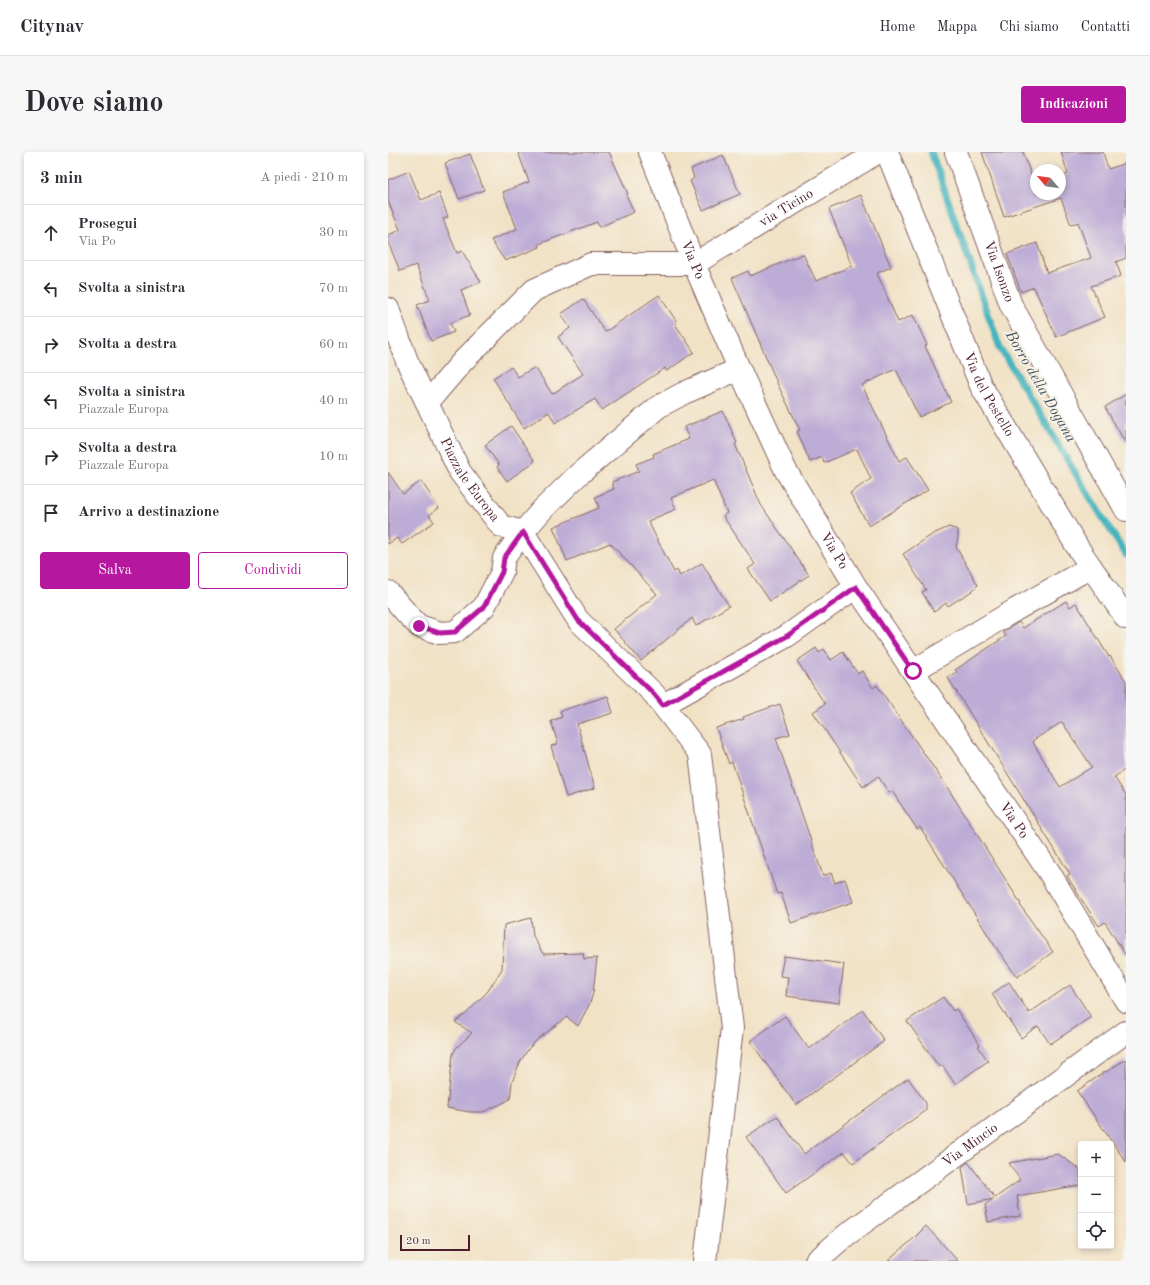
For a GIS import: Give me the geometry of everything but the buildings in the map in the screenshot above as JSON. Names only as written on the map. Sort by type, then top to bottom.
[{"type":"street","name":"Via Po","points":[[650,152],[694,264],[741,373],[786,471],[856,587],[1049,872],[1126,1001]]},
{"type":"street","name":"via Ticino","points":[[694,264],[878,152]]},
{"type":"street","name":"Via del Pestello","points":[[887,152],[981,386],[1078,548],[1126,618]]},
{"type":"street","name":"Via Isonzo","points":[[956,152],[1011,305],[1126,510]]},
{"type":"street","points":[[428,402],[462,362],[534,290],[591,264],[694,264]]},
{"type":"street","name":"Piazzale Europa","points":[[388,309],[407,361],[428,402],[460,472],[502,526],[523,532]]},
{"type":"street","points":[[388,592],[419,626],[440,633],[455,632],[484,607],[502,572],[504,558],[523,532],[542,510],[578,475],[658,407],[684,393],[730,373],[741,373]]},
{"type":"street","points":[[523,532],[578,620],[654,694],[700,754],[732,1028],[705,1261]]},
{"type":"street","points":[[913,671],[1091,566]]},
{"type":"street","points":[[663,705],[787,636],[856,587]]},
{"type":"street","name":"Via Mincio","points":[[816,1261],[846,1236],[1126,1032]]},
{"type":"waterway","name":"Borro della Dogana","points":[[931,152],[1000,348],[1126,555]]},
{"type":"route","points":[[419,626],[440,633],[455,632],[484,607],[502,572],[504,558],[523,532],[578,620],[654,694],[663,705],[787,636],[856,587],[913,671]]}]
